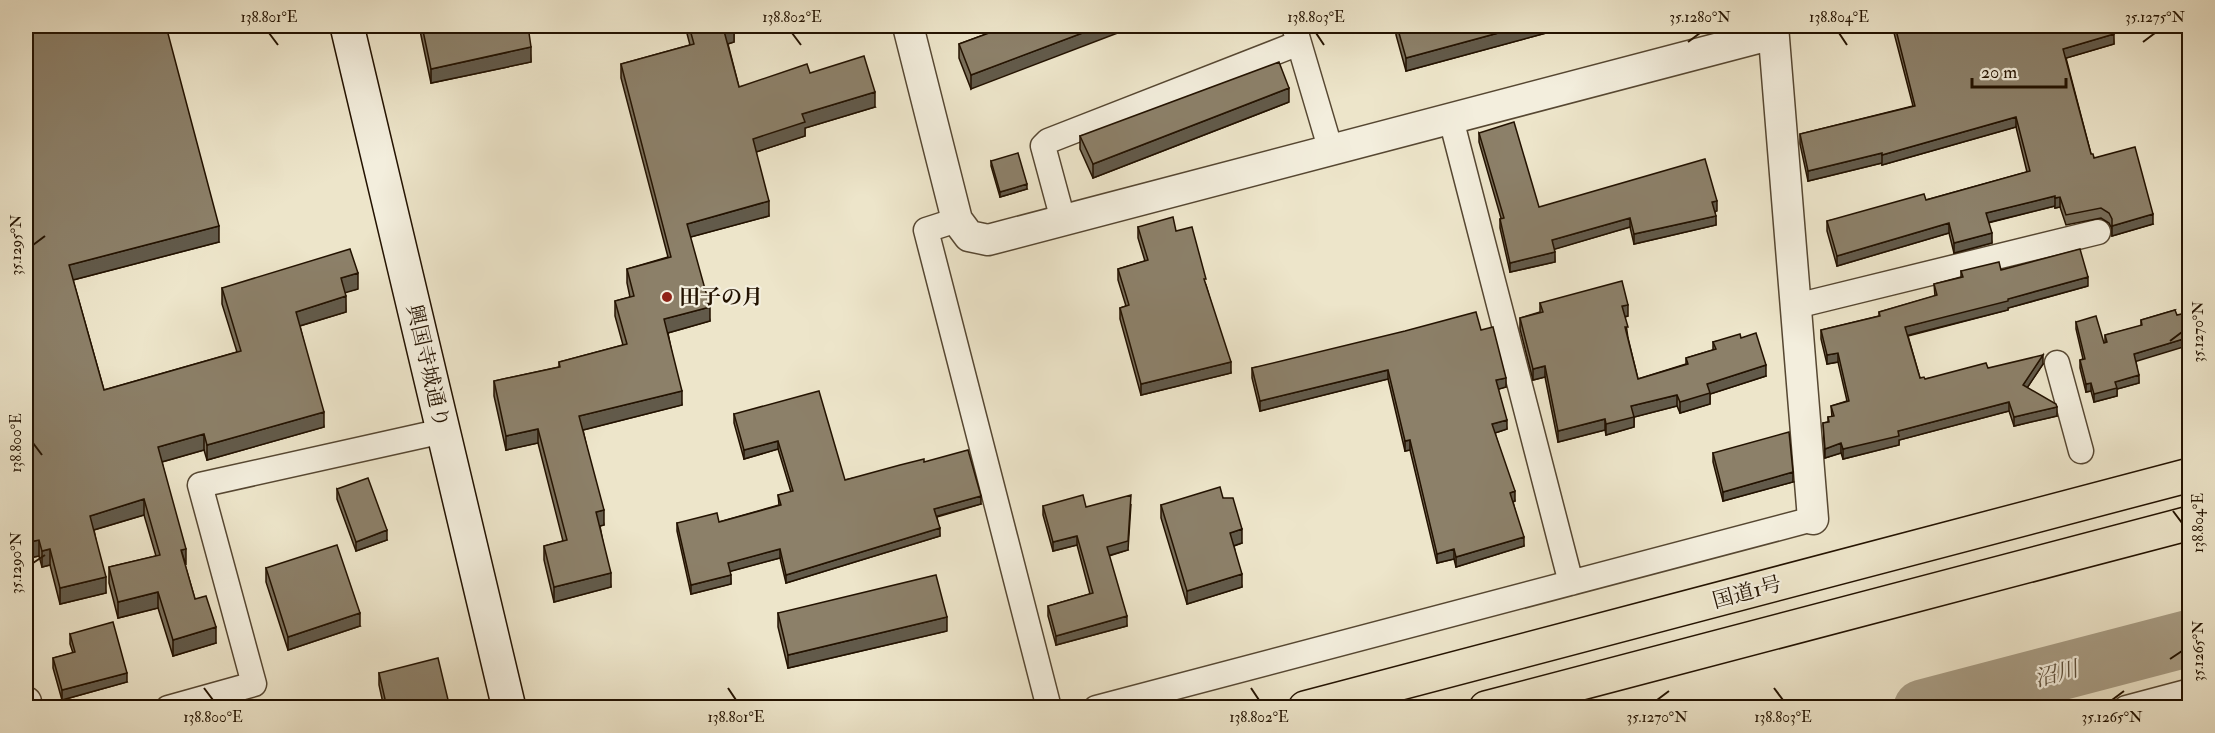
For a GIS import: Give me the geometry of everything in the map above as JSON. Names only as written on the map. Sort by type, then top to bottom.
[{"type":"highway","name":"国道1号","points":[[1305,708],[2190,475]]},
{"type":"highway","points":[[1486,708],[2190,523]]},
{"type":"main road","name":"興国寺城通り","points":[[346,26],[509,708]]},
{"type":"street","points":[[908,26],[957,220],[969,236],[988,240],[1451,119],[1773,30],[1813,519],[1096,708]]},
{"type":"street","points":[[1063,220],[1043,146],[1048,141],[1296,34],[1331,151]]},
{"type":"street","points":[[1451,119],[1571,583]]},
{"type":"street","points":[[957,220],[926,230],[1049,708]]},
{"type":"street","points":[[1796,306],[2098,232]]},
{"type":"street","points":[[2057,363],[2081,452]]},
{"type":"street","points":[[168,708],[254,684],[200,485],[443,431]]},
{"type":"street","points":[[2126,708],[2190,691]]},
{"type":"street","points":[[26,702],[27,708]]},
{"type":"building","points":[[26,26],[166,26],[219,226],[69,265],[104,390],[241,351],[222,288],[350,249],[358,273],[341,278],[346,296],[296,312],[324,412],[207,445],[204,434],[158,447],[186,549],[181,550],[195,599],[206,596],[216,627],[173,640],[158,592],[118,602],[109,567],[160,555],[144,499],[90,516],[106,577],[60,588],[50,549],[42,551],[39,540],[29,542],[26,529]]},
{"type":"building","points":[[422,26],[528,26],[531,47],[431,69]]},
{"type":"building","points":[[689,26],[734,26],[724,31],[739,87],[807,64],[810,73],[864,56],[875,92],[802,114],[805,122],[753,139],[769,201],[687,224],[710,307],[664,319],[682,391],[579,416],[604,510],[596,512],[611,573],[554,587],[544,546],[567,540],[538,429],[506,436],[494,381],[560,367],[559,362],[627,344],[615,301],[634,296],[627,269],[671,257],[621,64],[694,44]]},
{"type":"building","points":[[1008,26],[1101,26],[971,75],[959,44]]},
{"type":"building","points":[[1397,26],[1524,26],[1406,58]]},
{"type":"building","points":[[1895,26],[2112,26],[2114,34],[2063,49],[2091,154],[2094,158],[2135,147],[2153,214],[2112,226],[2109,213],[2101,208],[2066,215],[2060,197],[2055,198],[2055,196],[1986,213],[1992,233],[1954,243],[1949,223],[1837,256],[1827,221],[1924,194],[1926,200],[2030,171],[2016,117],[1882,155],[1882,153],[1808,171],[1800,134],[1915,106]]},
{"type":"building","points":[[1279,62],[1289,88],[1093,164],[1080,136]]},
{"type":"building","points":[[1514,122],[1539,207],[1705,159],[1717,201],[1712,202],[1716,216],[1634,234],[1630,218],[1552,240],[1555,252],[1510,263],[1500,219],[1504,218],[1479,133]]},
{"type":"building","points":[[1018,153],[1027,184],[1000,192],[991,161]]},
{"type":"building","points":[[1173,217],[1176,231],[1192,227],[1206,279],[1204,279],[1231,362],[1141,384],[1120,308],[1129,305],[1118,269],[1148,260],[1138,227]]},
{"type":"building","points":[[2080,249],[2088,277],[2008,299],[2008,301],[1905,327],[1920,378],[1925,379],[1986,363],[1988,368],[2043,355],[2023,385],[2056,404],[2057,407],[2014,417],[2009,402],[1898,431],[1899,436],[1843,449],[1841,443],[1825,449],[1823,423],[1829,422],[1828,417],[1834,416],[1831,406],[1849,401],[1838,353],[1827,355],[1821,330],[1880,316],[1879,312],[1937,295],[1934,284],[1963,277],[1961,271],[1999,262],[2001,270]]},
{"type":"building","points":[[1622,281],[1628,305],[1622,306],[1628,327],[1625,327],[1638,379],[1688,364],[1686,358],[1716,349],[1713,342],[1740,334],[1741,338],[1756,333],[1766,365],[1707,384],[1710,393],[1680,402],[1677,395],[1631,406],[1634,417],[1606,424],[1605,419],[1558,431],[1545,366],[1533,369],[1520,318],[1543,312],[1540,303]]},
{"type":"building","points":[[2175,310],[2177,315],[2190,312],[2190,337],[2134,354],[2139,375],[2115,382],[2117,388],[2094,394],[2091,383],[2086,384],[2080,360],[2085,359],[2076,322],[2096,316],[2104,343],[2107,342],[2105,335],[2142,325],[2141,320]]},
{"type":"building","points":[[1476,312],[1481,330],[1493,327],[1506,378],[1496,380],[1507,420],[1492,424],[1515,491],[1510,493],[1524,537],[1456,557],[1454,549],[1437,554],[1410,440],[1405,441],[1388,370],[1260,401],[1252,368]]},
{"type":"building","points":[[819,391],[845,480],[968,450],[981,496],[934,509],[940,528],[786,575],[780,549],[728,563],[731,575],[691,585],[677,523],[717,513],[719,522],[781,505],[778,495],[793,491],[778,441],[744,450],[734,414]]},
{"type":"building","points":[[1789,432],[1793,472],[1723,492],[1713,453]]},
{"type":"building","points":[[368,478],[387,530],[356,542],[337,489]]},
{"type":"building","points":[[1220,487],[1223,498],[1233,498],[1242,529],[1230,533],[1242,574],[1187,591],[1161,505]]},
{"type":"building","points":[[1083,495],[1086,507],[1131,495],[1128,541],[1107,547],[1127,616],[1056,636],[1048,606],[1093,593],[1077,536],[1053,542],[1043,506]]},
{"type":"building","points":[[337,545],[360,613],[288,637],[266,568]]},
{"type":"building","points":[[936,575],[947,617],[788,655],[778,613]]},
{"type":"building","points":[[113,622],[127,673],[62,690],[53,658],[75,652],[70,634]]},
{"type":"building","points":[[438,658],[450,708],[387,708],[379,673]]},
{"type":"waterway","name":"沼川","points":[[1922,708],[2190,638]]},
{"type":"place","name":"田子の月","points":[[667,297]]}]
